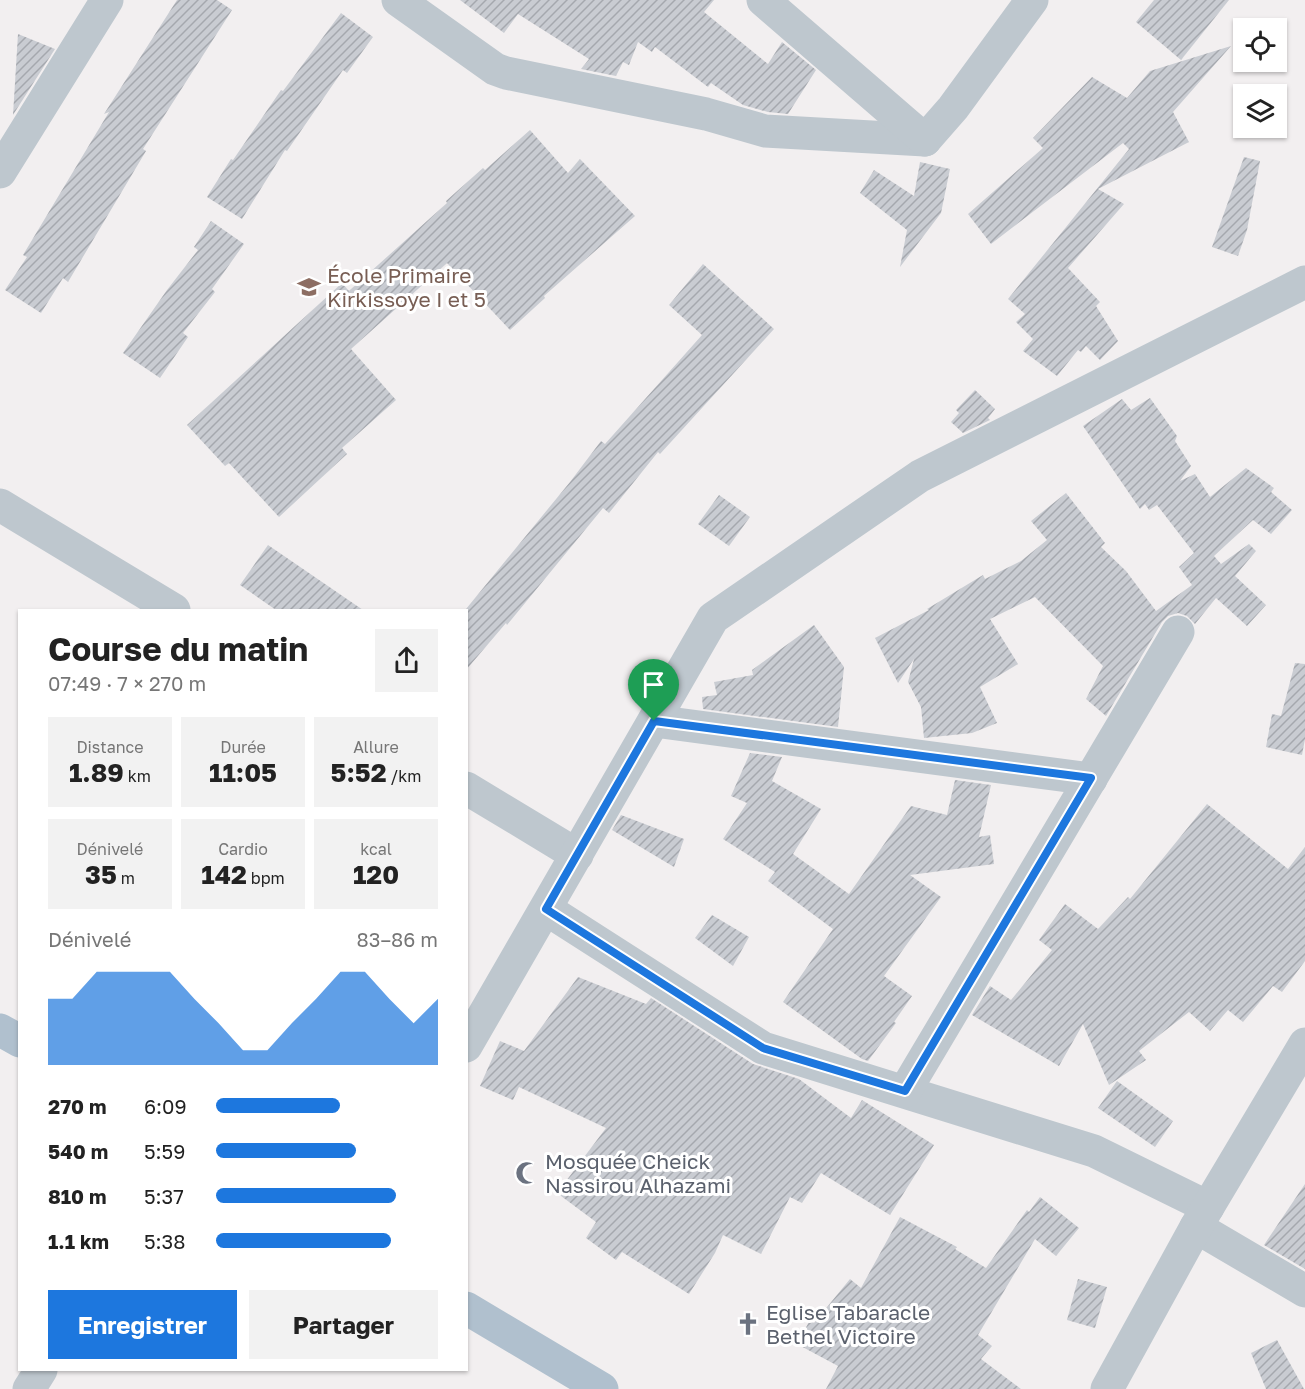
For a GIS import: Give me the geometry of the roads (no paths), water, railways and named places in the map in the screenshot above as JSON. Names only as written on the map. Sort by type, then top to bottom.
[{"type":"main road","points":[[0,1030],[18,1040]]},
{"type":"main road","points":[[468,1309],[602,1389]]},
{"type":"street","points":[[0,172],[107,0]]},
{"type":"street","points":[[398,0],[495,69],[506,73],[706,114],[765,131],[925,140]]},
{"type":"street","points":[[763,0],[925,140]]},
{"type":"street","points":[[925,140],[953,108],[1032,0]]},
{"type":"street","points":[[468,1043],[713,618],[920,476],[1305,282]]},
{"type":"street","points":[[0,505],[172,609]]},
{"type":"street","points":[[905,1091],[1178,632]]},
{"type":"street","points":[[654,721],[1091,778]]},
{"type":"street","points":[[468,789],[577,855]]},
{"type":"street","points":[[546,909],[763,1048],[1094,1151],[1202,1217],[1305,1291]]},
{"type":"street","points":[[1107,1389],[1202,1217],[1305,1044]]},
{"type":"street","points":[[29,1389],[39,1371]]},
{"type":"place","name":"École Primaire Kirkissoye I et 5","points":[[309,287]]},
{"type":"place","name":"Mosquée Cheick Nassirou Alhazami","points":[[527,1173]]},
{"type":"place","name":"Eglise Tabaracle Bethel Victoire","points":[[748,1324]]}]
